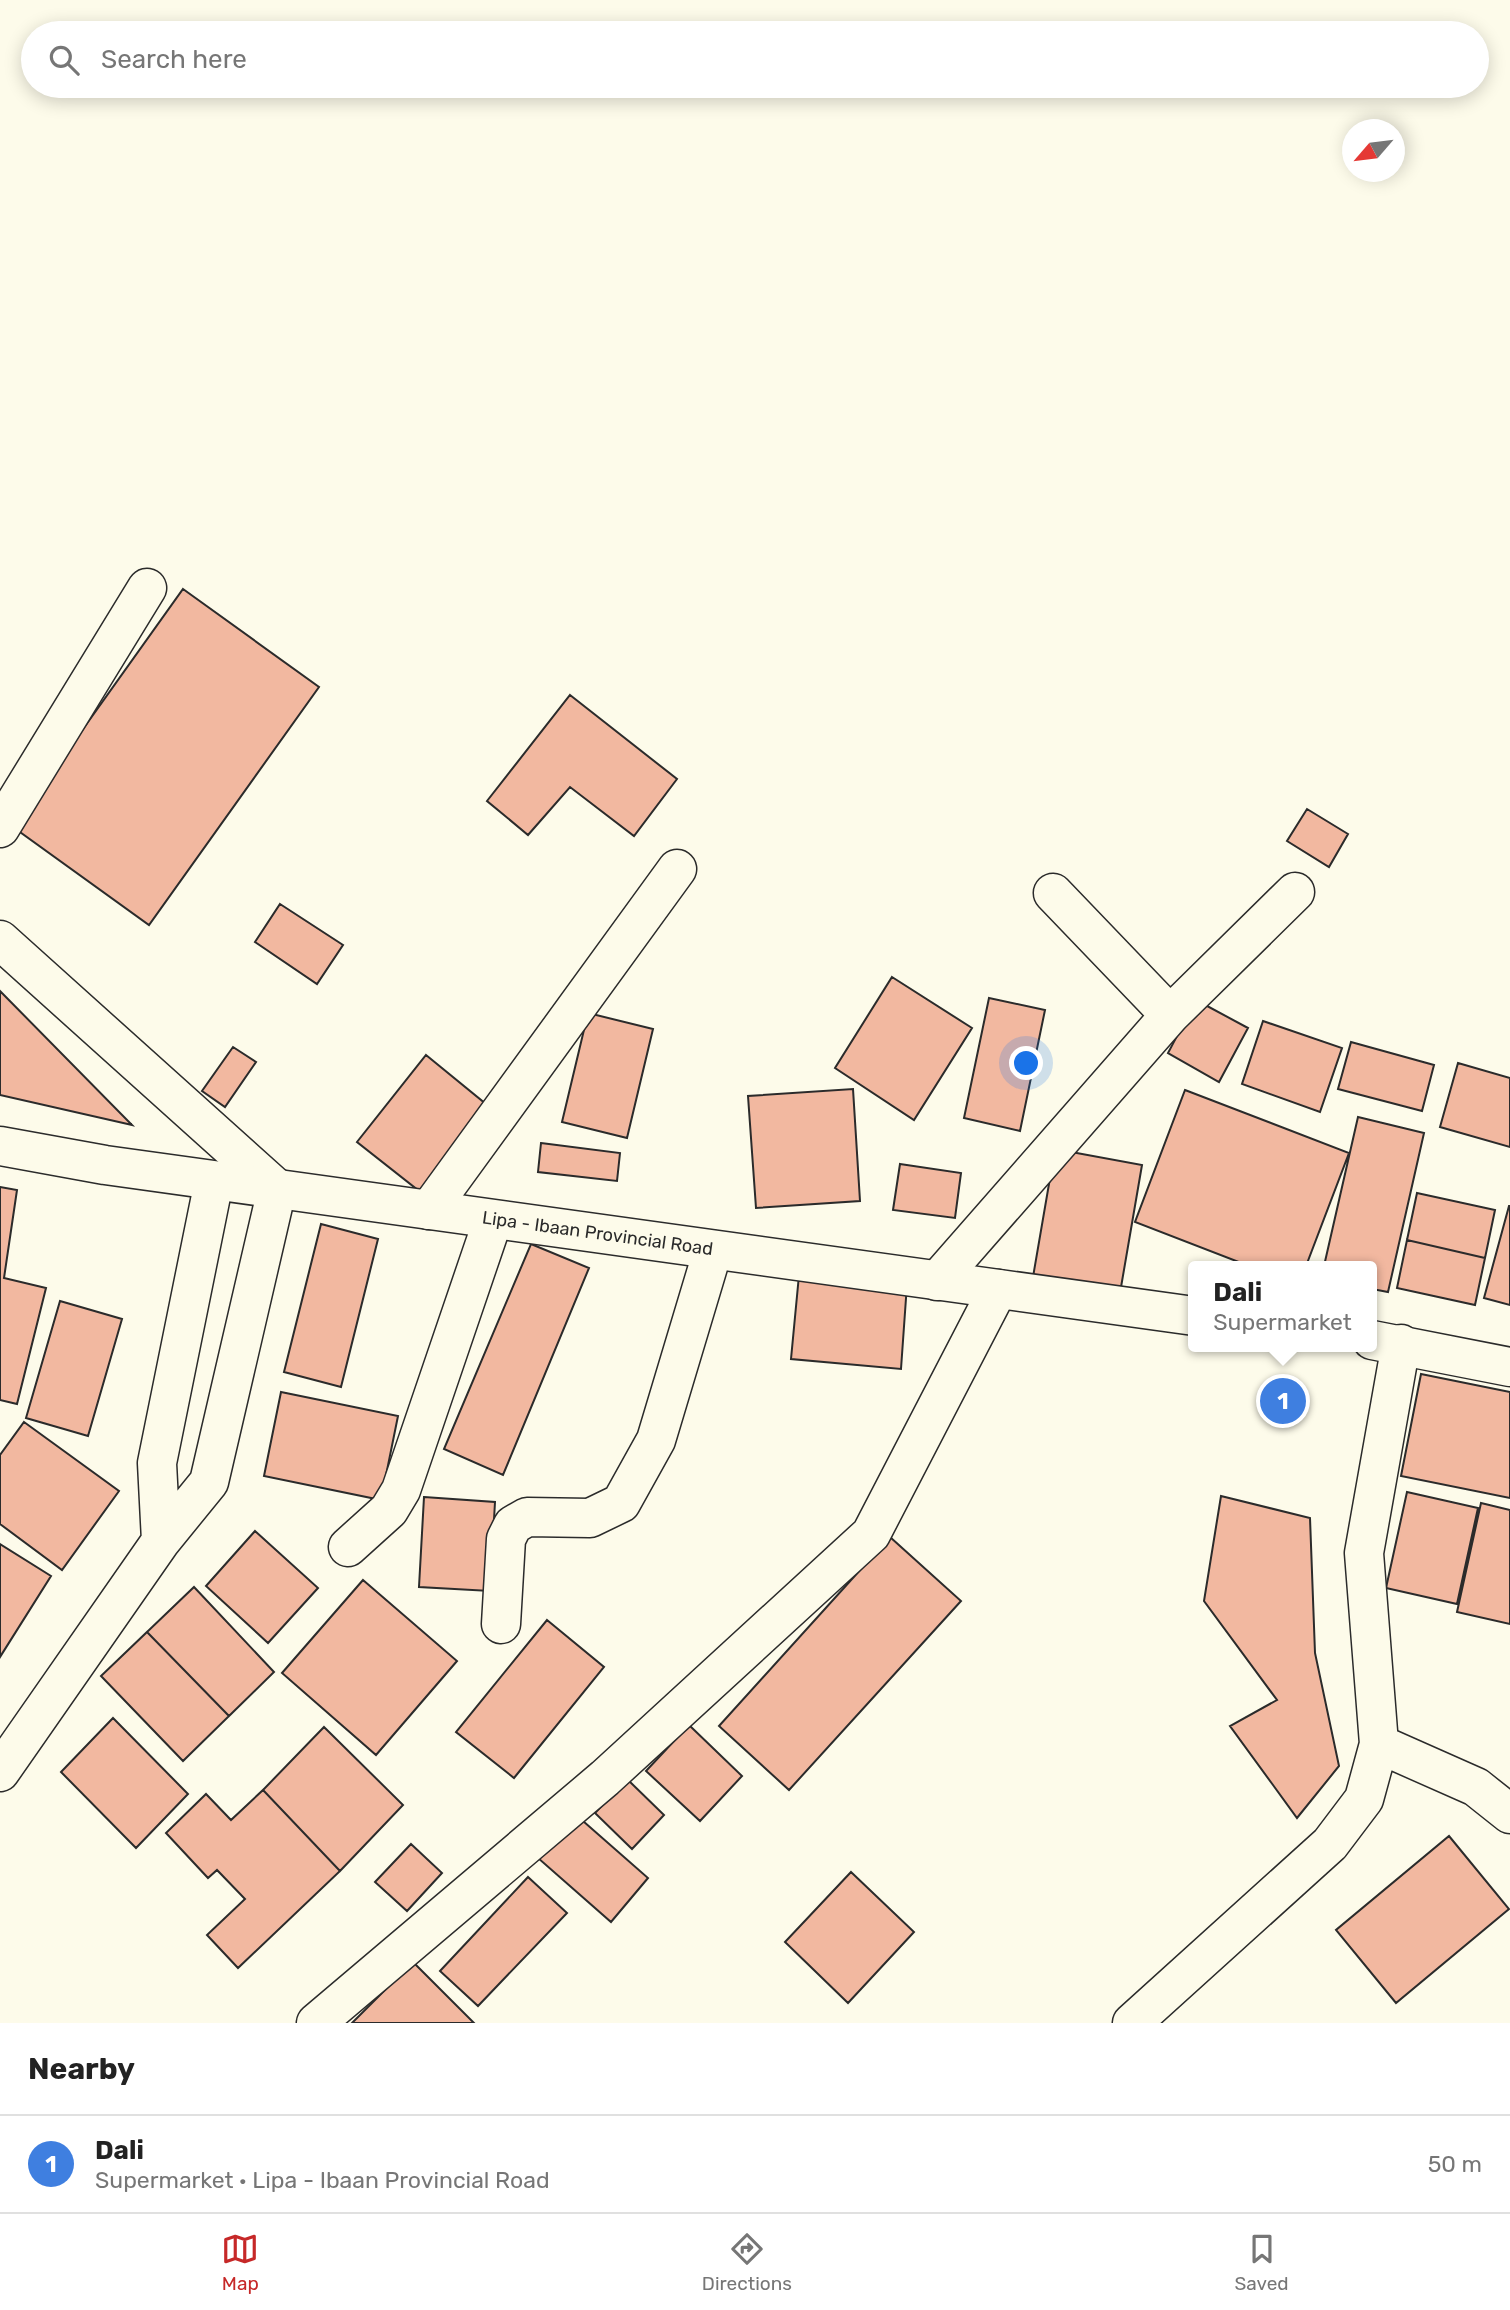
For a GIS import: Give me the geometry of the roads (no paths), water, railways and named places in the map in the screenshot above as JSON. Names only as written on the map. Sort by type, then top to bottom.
[{"type":"street","points":[[0,828],[147,588]]},
{"type":"street","points":[[429,1210],[677,870]]},
{"type":"street","points":[[937,1281],[1170,1015],[1295,892]]},
{"type":"street","points":[[1054,893],[1170,1015]]},
{"type":"street","points":[[0,940],[277,1189],[209,1482],[161,1541],[0,1772]]},
{"type":"street","name":"Lipa - Ibaan Provincial Road","points":[[0,1146],[214,1181],[1188,1315]]},
{"type":"street","points":[[161,1541],[156,1463],[214,1181]]},
{"type":"street","points":[[348,1547],[389,1510],[401,1490],[493,1220]]},
{"type":"street","points":[[501,1624],[506,1539],[513,1525],[527,1517],[590,1518],[621,1503],[656,1440],[713,1250]]},
{"type":"street","points":[[316,2023],[605,1778],[872,1534],[998,1289]]},
{"type":"street","points":[[1132,2023],[1330,1844],[1364,1799],[1379,1744],[1364,1553],[1387,1342],[1510,1367]]},
{"type":"street","points":[[1379,1744],[1476,1787],[1510,1814]]},
{"type":"place","name":"Dali","points":[[1283,1401]]}]
